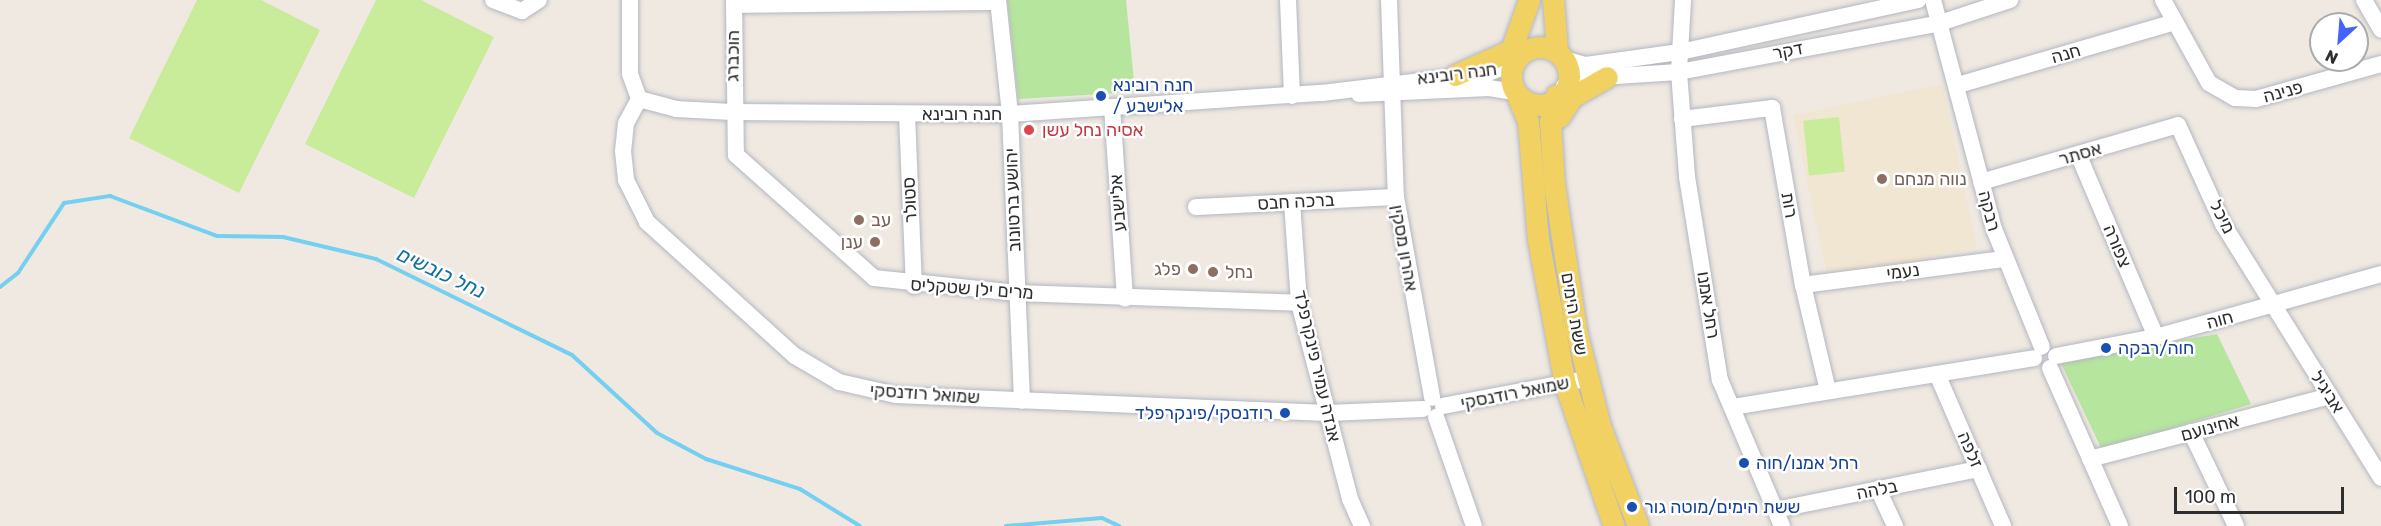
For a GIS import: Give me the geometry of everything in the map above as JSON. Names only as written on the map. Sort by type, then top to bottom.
[{"type":"main road","points":[[1523,57],[1530,0]]},
{"type":"main road","points":[[1455,75],[1511,50],[1530,0]]},
{"type":"main road","points":[[1553,0],[1562,55],[1560,91],[1533,105],[1515,95],[1512,72],[1523,57],[1542,46],[1562,55]]},
{"type":"main road","points":[[1551,140],[1564,106],[1607,77]]},
{"type":"main road","name":"ששת הימים","points":[[1560,91],[1551,140],[1561,236],[1586,379],[1638,526]]},
{"type":"main road","name":"ששת הימים","points":[[1515,95],[1528,121],[1538,238],[1564,384],[1614,526]]},
{"type":"street","points":[[493,0],[522,11],[539,0]]},
{"type":"street","points":[[630,0],[630,74],[639,99]]},
{"type":"street","points":[[1288,0],[1292,96]]},
{"type":"street","name":"אהרון מסקין","points":[[1389,0],[1394,88],[1396,197],[1434,408],[1474,526]]},
{"type":"street","name":"רחל אמנו","points":[[1683,0],[1679,72],[1682,119],[1720,380],[1782,526]]},
{"type":"street","name":"דקר","points":[[1562,55],[1586,65],[1680,52],[1918,0]]},
{"type":"street","name":"רבקה","points":[[1933,0],[1958,85],[2003,259],[2120,526]]},
{"type":"street","name":"דקר","points":[[1560,91],[1607,77],[1679,72],[1940,23],[2010,0]]},
{"type":"street","name":"פנינה","points":[[2163,0],[2209,83],[2235,98],[2256,99],[2381,64]]},
{"type":"street","points":[[2364,0],[2381,29]]},
{"type":"street","points":[[734,3],[998,1]]},
{"type":"street","name":"יהושע ברטונוב","points":[[998,1],[1010,114],[1022,401]]},
{"type":"street","name":"הוכברג","points":[[732,112],[734,3]]},
{"type":"street","name":"חנה","points":[[1958,85],[2175,22]]},
{"type":"street","name":"חנה רובינא","points":[[1394,88],[1455,75],[1488,73],[1523,57]]},
{"type":"street","name":"חנה רובינא","points":[[639,99],[676,109],[732,112],[1010,114],[1394,88],[1489,88],[1515,95]]},
{"type":"street","name":"שמואל רודנסקי","points":[[639,99],[626,123],[623,151],[626,180],[647,222],[795,357],[867,391],[1022,401],[1328,413],[1434,408],[1586,379]]},
{"type":"street","name":"אלישבע","points":[[1112,107],[1125,299]]},
{"type":"street","name":"רות","points":[[1682,119],[1772,108],[1803,285],[1828,392]]},
{"type":"street","name":"מרים ילן שטקליס","points":[[732,112],[736,155],[747,171],[861,269],[888,283],[1125,299],[1299,303]]},
{"type":"street","name":"סטולר","points":[[907,114],[914,286]]},
{"type":"street","name":"אסתר","points":[[1982,182],[2178,125]]},
{"type":"street","name":"מיכל","points":[[2178,125],[2223,224],[2272,306]]},
{"type":"street","name":"צפורה","points":[[2078,154],[2156,338]]},
{"type":"street","name":"ברכה חבס","points":[[1196,207],[1396,197]]},
{"type":"street","name":"אנדה עמיר פינקרפלד","points":[[1292,202],[1299,303],[1328,413],[1362,526]]},
{"type":"street","name":"נעמי","points":[[1803,285],[2003,259]]},
{"type":"street","name":"חוה","points":[[1732,407],[2156,338],[2381,275]]},
{"type":"street","name":"אביגיל","points":[[2272,306],[2381,478]]},
{"type":"street","name":"זלפה","points":[[1937,374],[2003,526]]},
{"type":"street","name":"אחינועם","points":[[2090,459],[2330,396]]},
{"type":"street","points":[[2191,432],[2235,526]]},
{"type":"street","name":"בלהה","points":[[1775,510],[1979,469]]},
{"type":"street","points":[[1878,489],[1894,526]]},
{"type":"shaded area","name":"נווה מנחם","points":[[1942,84],[1977,247],[1828,279],[1793,116]]},
{"type":"green space","points":[[197,0],[261,0],[320,30],[239,193],[129,138]]},
{"type":"green space","points":[[376,0],[421,0],[494,37],[414,198],[305,144]]},
{"type":"green space","points":[[1007,0],[1126,0],[1135,92],[1018,99]]},
{"type":"green space","points":[[1839,117],[1845,172],[1809,175],[1803,121]]},
{"type":"green space","points":[[2217,334],[2251,404],[2102,450],[2060,361]]},
{"type":"waterway","name":"נחל כובשים","points":[[0,287],[18,273],[64,203],[110,196],[217,236],[283,237],[376,259],[572,355],[657,433],[706,459],[800,489],[860,526]]},
{"type":"waterway","name":"נחל כובשים","points":[[1006,526],[1102,518],[1119,526]]},
{"type":"place","name":"חנה רובינא / אלישבע","points":[[1101,96]]},
{"type":"place","name":"אסיה נחל עשן","points":[[1029,130]]},
{"type":"place","name":"נווה מנחם","points":[[1882,179]]},
{"type":"place","name":"עב","points":[[859,220]]},
{"type":"place","name":"ענן","points":[[875,242]]},
{"type":"place","name":"פלג","points":[[1193,269]]},
{"type":"place","name":"נחל","points":[[1213,272]]},
{"type":"place","name":"חוה/רבקה","points":[[2106,348]]},
{"type":"place","name":"רודנסקי/פינקרפלד","points":[[1285,413]]},
{"type":"place","name":"רחל אמנו/חוה","points":[[1744,463]]},
{"type":"place","name":"ששת הימים/מוטה גור","points":[[1632,507]]}]
